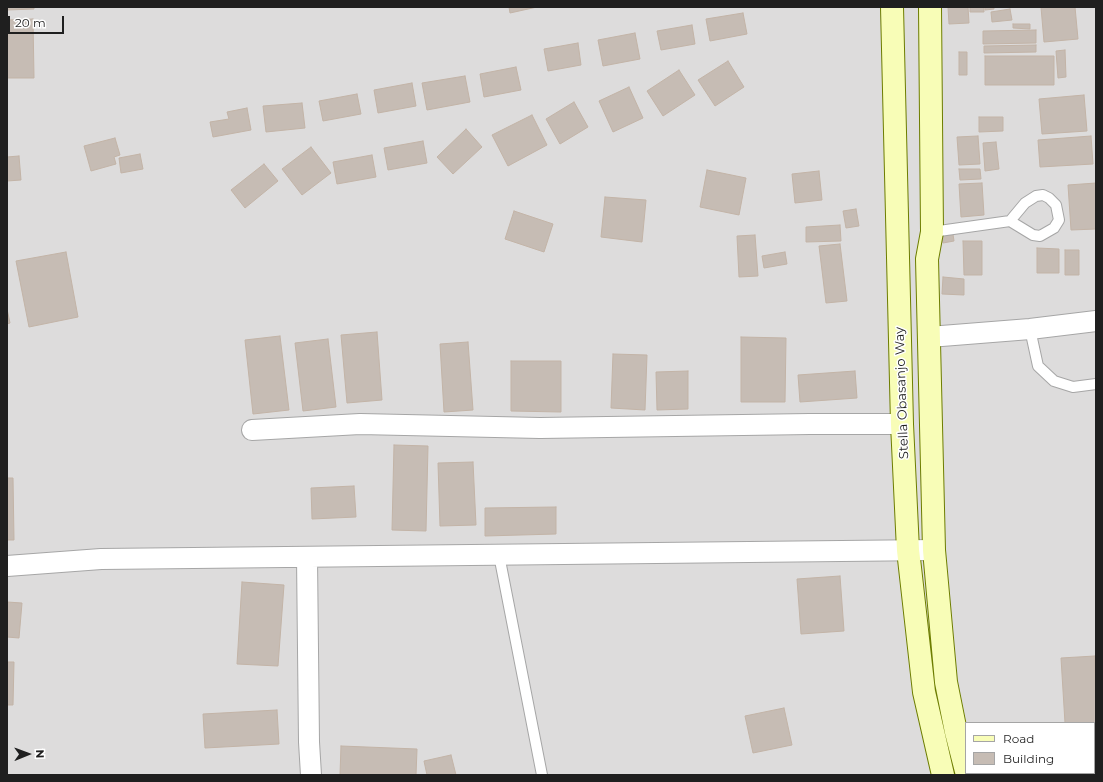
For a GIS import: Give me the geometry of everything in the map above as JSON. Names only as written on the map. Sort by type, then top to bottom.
[{"type":"street","name":"Stella Obasanjo Way","points":[[892,7],[902,424],[908,550],[924,692],[943,775]]},
{"type":"street","points":[[930,7],[932,232],[928,259],[934,550],[946,682],[956,732],[965,766]]},
{"type":"street","points":[[929,337],[1030,329],[1096,321]]},
{"type":"street","points":[[252,430],[360,424],[540,428],[902,424]]},
{"type":"street","points":[[7,566],[100,559],[934,550]]},
{"type":"street","points":[[306,557],[309,742],[311,775]]},
{"type":"lane","points":[[932,232],[1010,220],[1025,203],[1036,196],[1043,195],[1049,198],[1056,205],[1058,220],[1054,228],[1040,236],[1033,235],[1010,220]]},
{"type":"lane","points":[[1030,329],[1038,366],[1054,382],[1073,387],[1096,384]]},
{"type":"lane","points":[[498,555],[542,775]]},
{"type":"shaded area","points":[[7,7],[1096,7],[1096,775],[7,775]]},
{"type":"building","points":[[7,7],[34,7],[34,9],[7,10]]},
{"type":"building","points":[[509,7],[537,7],[510,13]]},
{"type":"building","points":[[948,7],[968,7],[969,23],[949,24]]},
{"type":"building","points":[[970,7],[984,7],[984,12],[970,12]]},
{"type":"building","points":[[985,7],[994,7],[994,9],[985,10]]},
{"type":"building","points":[[1041,7],[1075,7],[1078,39],[1044,42]]},
{"type":"building","points":[[1010,9],[1012,20],[992,22],[991,12]]},
{"type":"building","points":[[743,13],[747,34],[710,41],[706,19]]},
{"type":"building","points":[[33,19],[34,78],[7,78],[8,20]]},
{"type":"building","points":[[1013,24],[1030,24],[1030,29],[1013,28]]},
{"type":"building","points":[[692,25],[695,44],[661,50],[657,31]]},
{"type":"building","points":[[1036,30],[1036,43],[983,44],[983,31]]},
{"type":"building","points":[[635,33],[640,59],[603,66],[598,40]]},
{"type":"building","points":[[578,43],[581,65],[548,71],[544,49]]},
{"type":"building","points":[[1036,45],[1036,52],[984,53],[984,46]]},
{"type":"building","points":[[1065,50],[1066,77],[1058,78],[1056,51]]},
{"type":"building","points":[[959,52],[967,52],[967,75],[959,75]]},
{"type":"building","points":[[985,56],[1054,56],[1054,85],[985,85]]},
{"type":"building","points":[[728,61],[744,87],[715,106],[698,80]]},
{"type":"building","points":[[516,67],[521,90],[484,97],[480,74]]},
{"type":"building","points":[[679,70],[695,95],[663,116],[647,91]]},
{"type":"building","points":[[465,76],[470,102],[427,110],[422,83]]},
{"type":"building","points":[[412,83],[416,106],[378,113],[374,90]]},
{"type":"building","points":[[629,87],[643,118],[613,132],[599,101]]},
{"type":"building","points":[[357,94],[361,114],[323,121],[319,101]]},
{"type":"building","points":[[1084,95],[1087,131],[1042,134],[1039,99]]},
{"type":"building","points":[[574,102],[588,127],[560,144],[546,119]]},
{"type":"building","points":[[302,103],[305,128],[266,132],[263,106]]},
{"type":"building","points":[[247,108],[251,130],[213,137],[210,122],[229,119],[227,112]]},
{"type":"building","points":[[532,115],[547,145],[508,166],[492,135]]},
{"type":"building","points":[[979,117],[1003,117],[1003,131],[979,132]]},
{"type":"building","points":[[466,129],[482,147],[453,174],[437,157]]},
{"type":"building","points":[[978,136],[980,164],[959,165],[957,137]]},
{"type":"building","points":[[1091,136],[1093,164],[1040,167],[1038,140]]},
{"type":"building","points":[[115,138],[120,155],[114,157],[116,164],[91,171],[84,146]]},
{"type":"building","points":[[423,141],[427,163],[388,170],[384,148]]},
{"type":"building","points":[[996,142],[999,169],[985,171],[983,143]]},
{"type":"building","points":[[311,147],[331,173],[302,195],[282,169]]},
{"type":"building","points":[[140,154],[143,169],[121,173],[119,158]]},
{"type":"building","points":[[372,155],[376,177],[337,184],[333,162]]},
{"type":"building","points":[[19,156],[21,180],[7,181],[7,157]]},
{"type":"building","points":[[264,164],[278,181],[245,208],[231,190]]},
{"type":"building","points":[[959,169],[980,169],[981,179],[960,180]]},
{"type":"building","points":[[707,170],[746,178],[739,215],[700,207]]},
{"type":"building","points":[[819,171],[822,200],[795,203],[792,174]]},
{"type":"building","points":[[982,183],[984,215],[961,217],[959,184]]},
{"type":"building","points":[[1096,183],[1096,229],[1071,230],[1068,185]]},
{"type":"building","points":[[605,197],[646,200],[642,242],[601,237]]},
{"type":"building","points":[[856,209],[859,226],[846,228],[843,211]]},
{"type":"building","points":[[514,211],[553,224],[544,252],[505,239]]},
{"type":"building","points":[[840,225],[841,241],[806,242],[806,227]]},
{"type":"building","points":[[953,234],[954,241],[943,243],[942,236]]},
{"type":"building","points":[[755,235],[758,276],[739,277],[737,236]]},
{"type":"building","points":[[963,241],[982,241],[982,275],[964,275]]},
{"type":"building","points":[[840,244],[847,301],[826,303],[819,246]]},
{"type":"building","points":[[1037,248],[1059,249],[1059,273],[1037,273]]},
{"type":"building","points":[[1065,250],[1079,250],[1079,275],[1065,275]]},
{"type":"building","points":[[66,252],[78,317],[29,327],[16,261]]},
{"type":"building","points":[[785,252],[787,264],[764,268],[762,256]]},
{"type":"building","points":[[943,277],[964,279],[964,295],[942,294]]},
{"type":"building","points":[[7,309],[10,323],[7,324]]},
{"type":"building","points":[[377,332],[382,400],[347,403],[341,335]]},
{"type":"building","points":[[280,336],[289,410],[253,414],[245,340]]},
{"type":"building","points":[[741,337],[786,338],[785,402],[741,402]]},
{"type":"building","points":[[328,339],[336,407],[303,411],[295,343]]},
{"type":"building","points":[[468,342],[473,410],[444,412],[440,344]]},
{"type":"building","points":[[613,354],[647,355],[645,410],[611,408]]},
{"type":"building","points":[[511,361],[561,361],[561,412],[511,411]]},
{"type":"building","points":[[688,371],[688,409],[657,410],[656,372]]},
{"type":"building","points":[[855,371],[857,398],[800,402],[798,375]]},
{"type":"building","points":[[394,445],[428,446],[426,531],[392,530]]},
{"type":"building","points":[[473,462],[476,525],[440,526],[438,463]]},
{"type":"building","points":[[7,478],[13,478],[14,540],[7,540]]},
{"type":"building","points":[[354,486],[356,517],[312,519],[311,488]]},
{"type":"building","points":[[556,507],[556,534],[485,536],[485,508]]},
{"type":"building","points":[[840,576],[844,631],[801,634],[797,579]]},
{"type":"building","points":[[242,582],[284,585],[278,666],[237,664]]},
{"type":"building","points":[[7,602],[22,603],[19,638],[7,637]]},
{"type":"building","points":[[1095,656],[1096,739],[1095,722],[1065,722],[1061,658]]},
{"type":"building","points":[[7,662],[14,662],[13,705],[7,705]]},
{"type":"building","points":[[784,708],[792,745],[753,753],[745,716]]},
{"type":"building","points":[[277,710],[279,744],[205,748],[203,714]]},
{"type":"building","points":[[341,746],[417,749],[416,775],[340,775]]},
{"type":"building","points":[[451,755],[456,775],[427,775],[424,761]]}]
